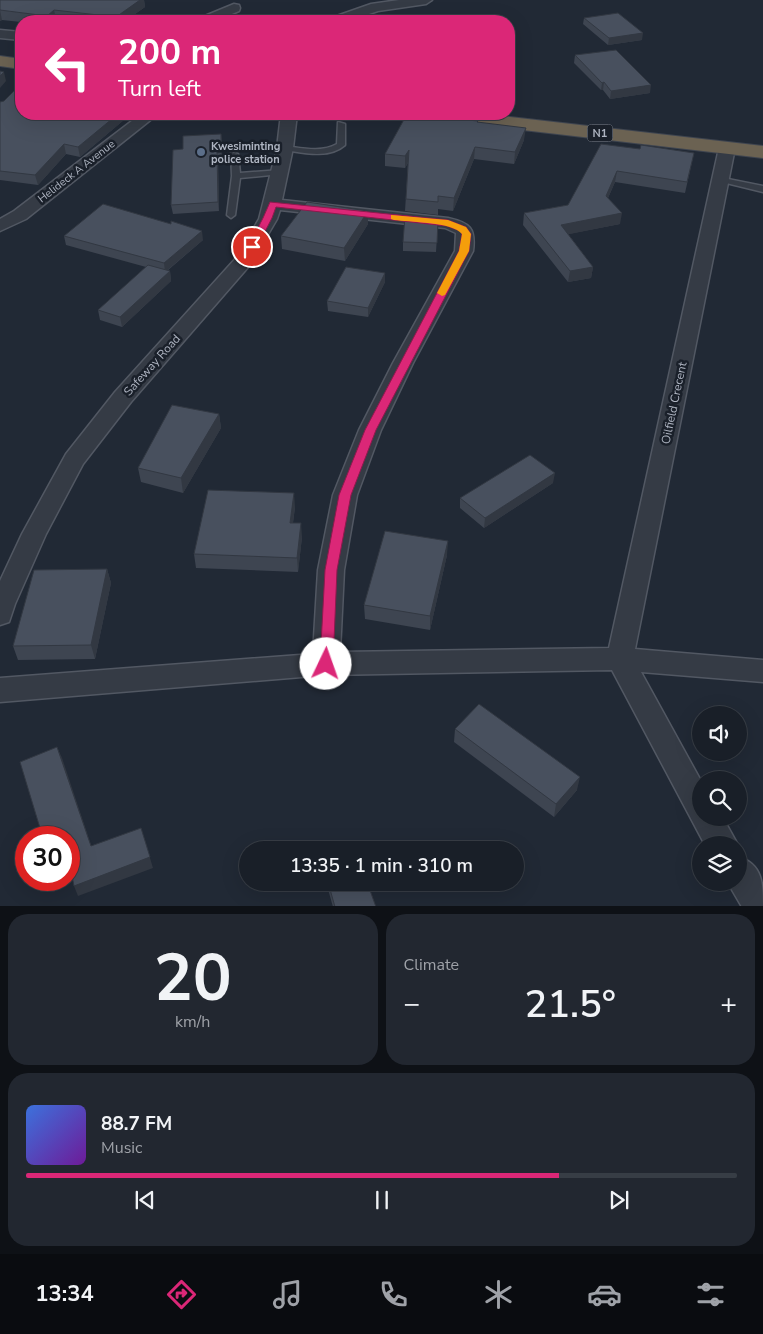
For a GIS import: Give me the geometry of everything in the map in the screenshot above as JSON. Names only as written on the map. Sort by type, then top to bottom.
[{"type":"highway","points":[[0,46],[15,47]]},
{"type":"highway","points":[[0,61],[15,63]]},
{"type":"highway","name":"N1","points":[[515,109],[763,142]]},
{"type":"highway","name":"N1","points":[[489,120],[763,152]]},
{"type":"street","points":[[353,15],[376,7],[426,0]]},
{"type":"street","points":[[218,15],[234,8]]},
{"type":"street","points":[[0,34],[15,35]]},
{"type":"street","name":"Helideck A Avenue","points":[[0,226],[20,215],[142,120]]},
{"type":"street","name":"Safeway Road","points":[[0,615],[2,604],[34,534],[74,460],[123,397],[244,261],[268,218],[273,204],[281,172],[288,120]]},
{"type":"street","name":"Oilfield Crecent","points":[[620,659],[727,148]]},
{"type":"street","points":[[273,204],[448,223],[463,229],[466,234],[464,251],[370,430],[345,495],[331,570],[326,664]]},
{"type":"street","points":[[620,659],[692,793]]},
{"type":"street","points":[[0,690],[326,664],[620,659],[763,671]]},
{"type":"street","points":[[747,885],[760,906]]},
{"type":"lane","points":[[285,148],[317,152],[335,149],[341,145],[341,124]]},
{"type":"lane","points":[[231,215],[236,176],[234,154]]},
{"type":"lane","points":[[236,176],[281,172]]},
{"type":"lane","points":[[721,179],[763,189]]},
{"type":"building","points":[[0,0],[140,0],[119,15],[98,15],[54,10],[48,15],[39,15],[0,10]]},
{"type":"building","points":[[618,13],[643,33],[609,38],[584,18]]},
{"type":"building","points":[[616,50],[651,85],[611,91],[575,55]]},
{"type":"building","points":[[15,90],[15,120],[111,120],[78,147],[64,144],[35,175],[0,171],[0,102],[4,101]]},
{"type":"building","points":[[404,120],[468,120],[526,128],[515,152],[475,147],[454,198],[438,196],[438,202],[406,199],[409,150],[405,156],[385,154]]},
{"type":"building","points":[[221,134],[221,152],[217,153],[218,202],[171,205],[173,150],[183,149],[183,136]]},
{"type":"building","points":[[601,144],[640,149],[641,145],[694,153],[687,182],[617,171],[606,196],[622,213],[561,225],[593,267],[570,271],[524,213],[568,205]]},
{"type":"building","points":[[307,202],[368,211],[344,248],[281,236]]},
{"type":"building","points":[[103,204],[202,231],[164,263],[64,236]]},
{"type":"building","points":[[405,216],[438,220],[437,243],[403,242]]},
{"type":"building","points":[[148,265],[170,271],[120,317],[98,310]]},
{"type":"building","points":[[346,267],[385,273],[368,308],[327,301]]},
{"type":"building","points":[[172,405],[219,414],[181,478],[138,468]]},
{"type":"building","points":[[530,455],[555,473],[485,518],[460,498]]},
{"type":"building","points":[[208,490],[294,493],[290,523],[301,523],[297,558],[194,554]]},
{"type":"building","points":[[385,531],[448,541],[430,616],[364,605]]},
{"type":"building","points":[[107,569],[91,645],[13,646],[34,570]]},
{"type":"building","points":[[479,704],[580,777],[556,804],[455,729]]},
{"type":"building","points":[[57,747],[91,846],[141,828],[150,857],[80,884],[80,826],[39,826],[20,762]]},
{"type":"building","points":[[331,891],[370,891],[376,906],[335,906]]},
{"type":"slow traffic","points":[[394,217],[448,223],[463,229],[466,234],[464,251],[442,293]]},
{"type":"place","name":"Kwesiminting police station","points":[[201,152]]},
{"type":"route","points":[[252,247],[268,218],[273,204],[448,223],[463,229],[466,234],[464,251],[370,430],[345,495],[331,570],[326,664]]}]
